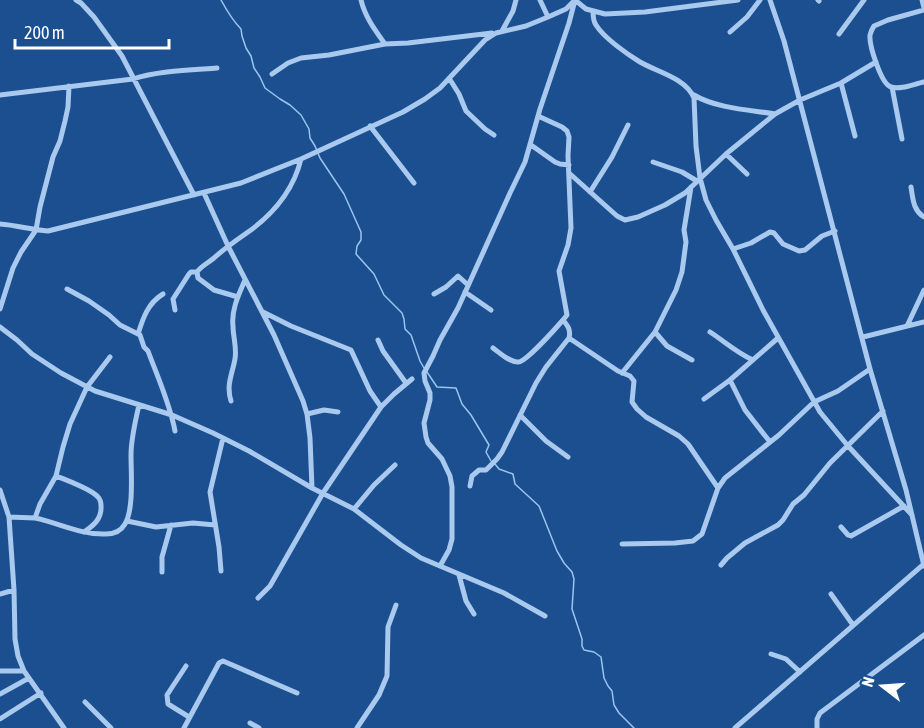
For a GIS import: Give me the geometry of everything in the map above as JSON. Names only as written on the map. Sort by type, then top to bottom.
[{"type":"street","points":[[75,0],[94,17],[122,56],[194,195]]},
{"type":"street","points":[[362,0],[366,15],[386,44]]},
{"type":"street","points":[[0,224],[36,231],[64,228],[241,183],[301,159],[426,99],[440,88],[475,49],[499,32],[513,11],[516,0]]},
{"type":"street","points":[[540,0],[548,17]]},
{"type":"street","points":[[272,74],[288,63],[301,58],[386,44],[499,32],[526,26],[566,9],[575,0]]},
{"type":"street","points":[[575,0],[592,11],[605,14],[738,0]]},
{"type":"street","points":[[440,566],[452,539],[452,487],[450,476],[442,459],[429,443],[424,430],[430,400],[425,381],[426,371],[478,267],[525,162],[575,0]]},
{"type":"street","points":[[730,32],[747,17],[760,0]]},
{"type":"street","points":[[735,728],[924,565],[784,41],[770,0]]},
{"type":"street","points":[[839,34],[864,0]]},
{"type":"street","points":[[922,0],[924,9],[874,26],[870,33],[870,42],[884,82],[888,86],[900,87],[924,82]]},
{"type":"street","points":[[592,11],[594,22],[600,31],[619,47],[639,61],[675,79],[701,99],[717,105],[775,114]]},
{"type":"street","points":[[569,173],[617,216],[625,220],[638,217],[665,206],[686,193],[726,154],[775,114],[876,62]]},
{"type":"street","points":[[0,95],[216,68]]},
{"type":"street","points":[[449,78],[466,111],[494,135]]},
{"type":"street","points":[[841,82],[855,136]]},
{"type":"street","points":[[0,309],[17,260],[36,231],[53,157],[65,121],[69,86]]},
{"type":"street","points":[[892,87],[902,139]]},
{"type":"street","points":[[693,94],[698,180],[706,200],[778,338],[820,412],[912,515]]},
{"type":"street","points":[[493,348],[511,360],[518,363],[523,361],[536,351],[567,315],[559,271],[571,228],[569,137],[567,131],[538,116]]},
{"type":"street","points":[[590,192],[612,157],[628,125]]},
{"type":"street","points":[[370,126],[414,183]]},
{"type":"street","points":[[531,145],[555,162],[569,165]]},
{"type":"street","points":[[726,154],[747,174]]},
{"type":"street","points":[[238,297],[214,290],[198,278],[197,272],[200,267],[251,229],[282,199],[291,186],[301,159]]},
{"type":"street","points":[[653,162],[698,180]]},
{"type":"street","points":[[622,373],[656,332],[676,290],[682,272],[686,242],[684,230],[691,187]]},
{"type":"street","points":[[911,187],[916,209],[924,217]]},
{"type":"street","points":[[204,193],[228,246],[274,335],[303,401],[310,438],[312,488]]},
{"type":"street","points":[[733,249],[751,243],[770,232],[774,233],[783,244],[800,251],[805,250],[822,236],[835,231]]},
{"type":"street","points":[[175,310],[173,298],[189,274],[197,272]]},
{"type":"street","points":[[434,294],[458,276],[468,285]]},
{"type":"street","points":[[231,401],[229,384],[236,345],[232,325],[233,315],[245,280]]},
{"type":"street","points":[[67,289],[89,301],[120,325],[140,335],[172,416],[175,431]]},
{"type":"street","points":[[907,326],[924,290]]},
{"type":"street","points":[[465,292],[492,310]]},
{"type":"street","points":[[138,334],[143,318],[151,305],[163,294]]},
{"type":"street","points":[[262,311],[291,326],[351,350],[370,391],[381,407]]},
{"type":"street","points":[[470,486],[472,476],[480,470],[489,468],[502,452],[536,383],[569,338],[568,326],[563,321]]},
{"type":"street","points":[[863,337],[924,322]]},
{"type":"street","points":[[0,327],[32,354],[87,387],[172,416],[223,438],[354,509],[421,558],[504,593],[545,616]]},
{"type":"street","points":[[656,332],[667,346],[692,360]]},
{"type":"street","points":[[710,332],[753,360]]},
{"type":"street","points":[[569,338],[630,376],[634,381],[632,402],[637,409],[688,444],[717,488]]},
{"type":"street","points":[[704,399],[730,380],[778,338]]},
{"type":"street","points":[[258,598],[276,577],[323,493],[381,407],[409,381],[387,358],[378,340]]},
{"type":"street","points":[[35,518],[56,476],[70,424],[87,387],[110,357]]},
{"type":"street","points":[[622,544],[693,541],[702,534],[717,488],[725,478],[779,435],[814,402],[838,391],[870,369]]},
{"type":"street","points":[[730,380],[745,410],[770,442]]},
{"type":"street","points":[[9,517],[35,518],[84,532],[112,534],[119,531],[127,521],[133,434],[139,405]]},
{"type":"street","points":[[307,414],[324,410],[338,412]]},
{"type":"street","points":[[721,565],[745,543],[778,525],[793,504],[804,495],[830,463],[883,411]]},
{"type":"street","points":[[519,415],[546,441],[568,457]]},
{"type":"street","points":[[221,571],[210,492],[223,438]]},
{"type":"street","points":[[354,509],[395,465]]},
{"type":"street","points":[[56,476],[92,492],[101,502],[99,517],[94,525],[84,532]]},
{"type":"street","points":[[0,490],[9,517],[15,639],[18,657],[29,678],[64,728]]},
{"type":"street","points":[[841,527],[851,536],[904,506]]},
{"type":"street","points":[[127,521],[156,527],[193,523],[215,525]]},
{"type":"street","points":[[162,572],[162,557],[171,525]]},
{"type":"street","points":[[459,575],[466,601],[474,614]]},
{"type":"street","points":[[0,594],[14,590]]},
{"type":"street","points":[[831,594],[853,625]]},
{"type":"street","points":[[357,728],[379,695],[387,676],[388,627],[396,606]]},
{"type":"street","points":[[817,728],[820,713],[924,635]]},
{"type":"street","points":[[771,654],[786,659],[800,672]]},
{"type":"street","points":[[184,728],[219,663],[223,661],[297,693]]},
{"type":"street","points":[[186,666],[167,695],[168,704],[189,717]]},
{"type":"street","points":[[0,671],[24,670]]},
{"type":"street","points":[[0,694],[29,678]]},
{"type":"street","points":[[0,719],[41,693]]},
{"type":"street","points":[[85,702],[111,728]]},
{"type":"street","points":[[250,723],[259,728]]},
{"type":"waterway","points":[[221,0],[241,29],[254,68],[265,88],[301,115],[309,129],[310,138],[320,158],[344,194],[361,232],[356,254],[374,274],[384,295],[402,313],[405,329],[411,335],[424,368]]},
{"type":"waterway","points":[[427,372],[437,387],[456,388],[462,404],[489,445],[486,452],[491,461]]},
{"type":"waterway","points":[[495,464],[499,469],[513,474],[515,484],[539,506],[557,551],[572,572],[574,579],[572,609],[582,639],[582,646],[584,650],[594,652],[601,657],[604,678],[612,691],[614,705],[634,728]]}]
